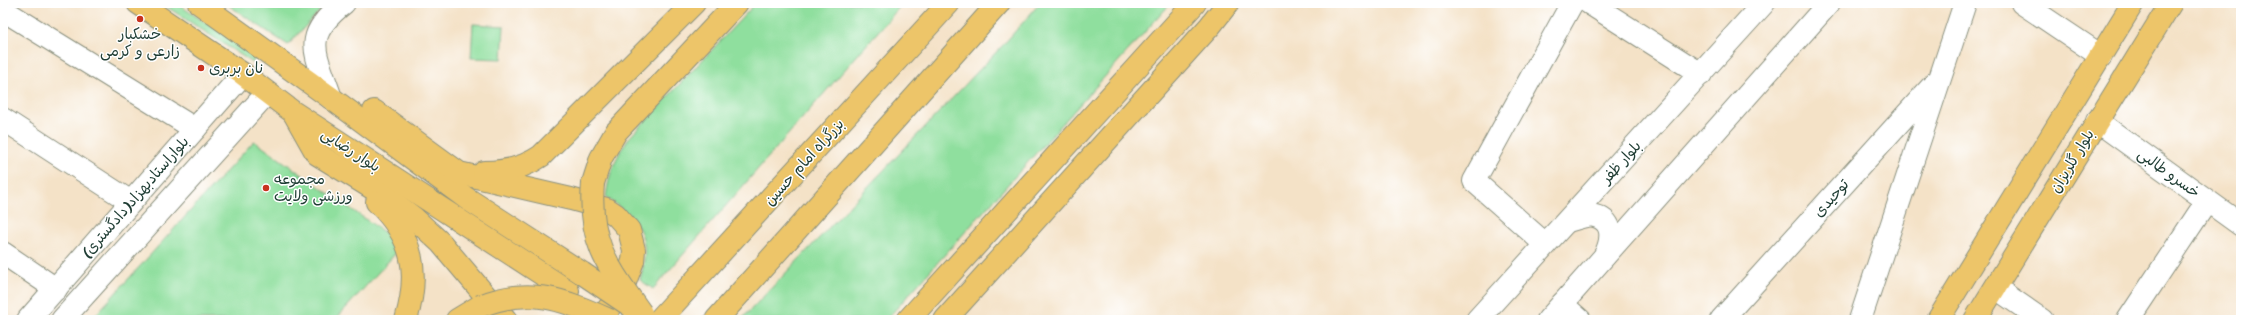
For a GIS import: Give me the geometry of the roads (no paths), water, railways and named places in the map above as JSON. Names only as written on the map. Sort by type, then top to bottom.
[{"type":"main road","name":"بلوار رضایی","points":[[138,3],[243,74],[293,112],[614,320]]},
{"type":"main road","name":"بلوار رضایی","points":[[199,3],[334,100],[466,198],[651,318]]},
{"type":"main road","points":[[459,172],[512,170],[524,166],[541,156],[694,3]]},
{"type":"main road","points":[[651,318],[610,269],[600,248],[593,221],[593,183],[601,158],[616,132],[737,3]]},
{"type":"main road","name":"بزرگراه امام حسین","points":[[651,318],[949,3]]},
{"type":"main road","points":[[716,320],[1000,3]]},
{"type":"main road","points":[[908,320],[1195,3]]},
{"type":"main road","points":[[946,320],[1210,26],[1228,3]]},
{"type":"main road","name":"بلوار گلریزان","points":[[1938,320],[2133,3]]},
{"type":"main road","name":"بلوار گلریزان","points":[[1975,320],[2171,3]]},
{"type":"main road","points":[[334,100],[371,109],[459,172],[607,209],[624,223],[629,230],[634,250],[631,270],[617,299],[599,320]]},
{"type":"main road","points":[[293,112],[317,154],[372,198],[399,227],[414,266],[412,297],[406,320]]},
{"type":"main road","points":[[317,154],[385,196],[414,218],[441,243],[506,320]]},
{"type":"main road","points":[[457,320],[480,306],[509,297],[538,296],[564,301],[609,320]]},
{"type":"street","points":[[334,100],[316,58],[314,47],[317,31],[326,17],[344,3]]},
{"type":"street","points":[[1545,244],[1474,181],[1572,3]]},
{"type":"street","points":[[1589,3],[1701,74]]},
{"type":"street","name":"بلوار ظفر","points":[[1476,320],[1568,221],[1764,3]]},
{"type":"street","points":[[1580,320],[1555,312],[1829,3]]},
{"type":"street","points":[[1860,320],[1965,3]]},
{"type":"street","points":[[2022,3],[2101,56]]},
{"type":"street","points":[[3,10],[195,129]]},
{"type":"street","name":"بلواراستادبهزاد(دادگستری)","points":[[28,320],[243,74]]},
{"type":"street","name":"توحیدی","points":[[1724,319],[1941,77]]},
{"type":"street","name":"بلواراستادبهزاد(دادگستری)","points":[[62,320],[267,93]]},
{"type":"street","points":[[3,119],[131,202]]},
{"type":"street","name":"خسرو طالبی","points":[[2097,121],[2241,225]]},
{"type":"street","points":[[2128,320],[2207,201]]},
{"type":"street","points":[[1568,221],[1588,216],[1596,216],[1604,221],[1610,228],[1611,235],[1610,245],[1604,256]]},
{"type":"street","points":[[3,253],[56,289]]},
{"type":"street","points":[[1996,288],[2042,320]]},
{"type":"place","name":"خشکبار زارعی و کرمی","points":[[140,19]]},
{"type":"place","name":"نان بربری","points":[[201,68]]},
{"type":"place","name":"مجموعه ورزشی ولایت","points":[[266,188]]}]
